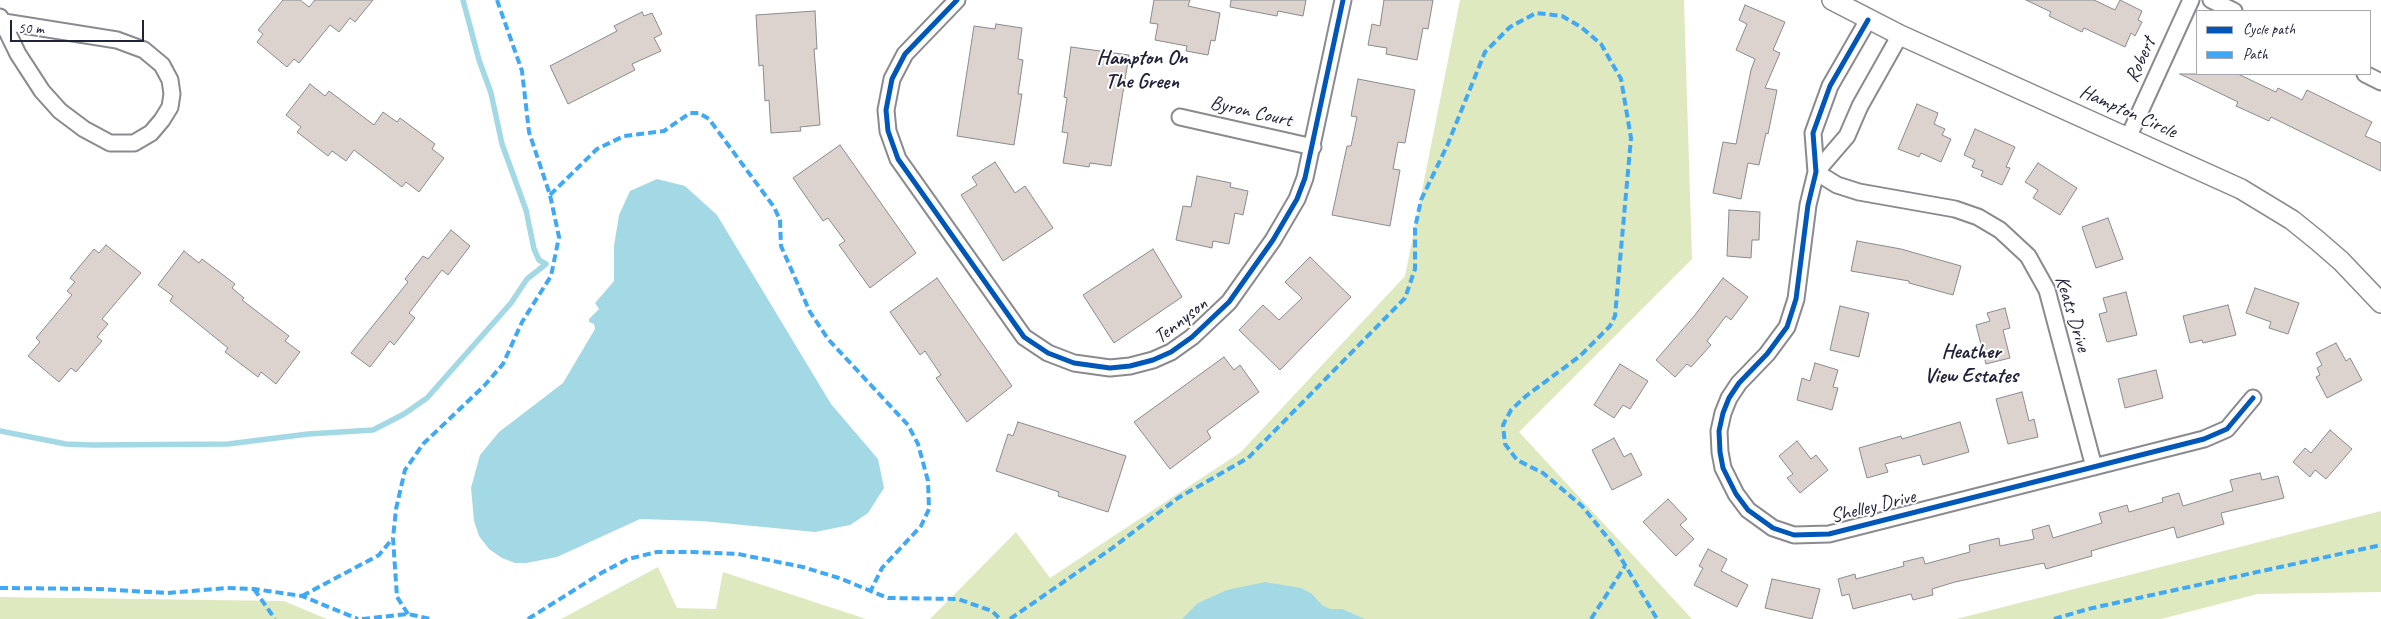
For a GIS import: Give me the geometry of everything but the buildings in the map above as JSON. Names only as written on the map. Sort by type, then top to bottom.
[{"type":"street","name":"Tennyson","points":[[956,0],[905,54],[897,66],[887,95],[886,110],[888,131],[898,159],[1024,337],[1048,353],[1090,366],[1130,366],[1153,360],[1171,352],[1192,337],[1229,302],[1273,240],[1297,199],[1313,147],[1343,0]]},
{"type":"street","name":"Hampton Circle","points":[[1832,0],[1868,20],[2218,178],[2265,203],[2318,241],[2341,261],[2381,303]]},
{"type":"street","name":"Robert","points":[[2128,138],[2191,0]]},
{"type":"street","points":[[2211,0],[2232,10]]},
{"type":"street","points":[[2,19],[117,40],[144,50],[162,65],[170,80],[172,94],[170,107],[151,133],[134,143],[110,144],[84,129],[60,111],[42,91],[18,54],[2,19]]},
{"type":"street","name":"Shelley Drive","points":[[1868,20],[1830,86],[1812,133],[1816,172],[1808,205],[1796,299],[1787,327],[1767,354],[1738,383],[1729,398],[1720,431],[1720,452],[1723,468],[1736,494],[1748,510],[1773,528],[1794,535],[1830,534],[2204,439],[2227,429],[2253,398]]},
{"type":"street","name":"Shelley Drive","points":[[1816,172],[1847,136],[1860,106],[1900,35]]},
{"type":"street","points":[[2366,75],[2381,82]]},
{"type":"street","name":"Byron Court","points":[[1180,117],[1313,147]]},
{"type":"street","name":"Keats Drive","points":[[1816,172],[1837,184],[1859,192],[1955,210],[1978,217],[2000,230],[2028,256],[2047,290],[2094,467]]},
{"type":"green space","points":[[1460,0],[1684,0],[1692,259],[1519,432],[1692,619],[930,619],[1016,532],[1050,578],[1241,452],[1405,276]]},
{"type":"green space","points":[[2381,511],[2381,592],[2258,594],[2161,619],[1956,619]]},
{"type":"green space","points":[[658,567],[677,608],[716,609],[723,572],[866,619],[561,619]]},
{"type":"green space","points":[[0,597],[284,601],[327,619],[0,619]]},
{"type":"water","points":[[657,179],[685,186],[717,215],[831,404],[878,459],[884,488],[868,513],[850,525],[815,532],[702,521],[640,519],[557,557],[526,563],[515,563],[502,558],[489,549],[479,536],[474,521],[471,488],[480,455],[499,432],[563,383],[595,329],[594,324],[589,322],[589,319],[599,309],[595,303],[614,281],[614,246],[619,215],[630,191]]},
{"type":"water","points":[[1265,582],[1301,588],[1312,594],[1322,605],[1330,609],[1342,609],[1365,619],[1182,619],[1198,603],[1227,590]]},
{"type":"waterway","points":[[463,0],[479,60],[491,93],[502,144],[526,210],[534,249],[539,260],[546,264]]},
{"type":"waterway","points":[[0,431],[66,444],[93,445],[228,444],[308,434],[373,430],[404,414],[427,398],[511,303],[527,279],[546,264]]},
{"type":"marked path","points":[[408,614],[397,597],[393,538],[396,509],[405,470],[423,444],[484,386],[503,364],[522,322],[551,276],[559,237],[550,195],[529,132],[522,71],[497,0]]},
{"type":"marked path","points":[[1010,619],[1111,549],[1178,498],[1248,458],[1405,298],[1415,269],[1415,228],[1421,200],[1447,146],[1485,52],[1510,27],[1536,13],[1562,16],[1581,27],[1601,44],[1621,79],[1631,138],[1615,316],[1610,326],[1580,356],[1526,396],[1511,410],[1503,425],[1505,444],[1517,460],[1543,473],[1582,506],[1612,543],[1657,619]]},
{"type":"marked path","points":[[550,195],[597,149],[624,136],[664,131],[690,113],[699,113],[709,119],[774,207],[780,220],[781,246],[810,312],[828,339],[908,425],[918,444],[928,481],[929,509],[921,526],[882,568],[871,590]]},
{"type":"marked path","points":[[302,596],[379,555],[393,538]]},
{"type":"marked path","points":[[2054,619],[2088,609],[2381,545]]},
{"type":"marked path","points":[[528,619],[603,572],[628,559],[657,552],[738,554],[803,567],[839,578],[888,598],[958,599],[992,611],[1000,619]]},
{"type":"marked path","points":[[1591,619],[1625,566]]},
{"type":"marked path","points":[[0,588],[99,589],[167,593],[227,588],[254,589],[302,596],[358,619]]},
{"type":"marked path","points":[[254,589],[275,619]]},
{"type":"marked path","points":[[362,619],[408,614],[431,619]]},
{"type":"cycle path","points":[[957,0],[905,54],[892,79],[886,110],[888,131],[898,159],[1024,337],[1048,353],[1074,363],[1110,368],[1130,366],[1153,360],[1171,352],[1192,337],[1229,302],[1273,240],[1297,199],[1305,178],[1343,0]]},
{"type":"cycle path","points":[[1868,20],[1830,86],[1813,133],[1816,172],[1808,205],[1796,299],[1787,327],[1767,354],[1739,383],[1729,398],[1723,413],[1719,431],[1723,468],[1736,494],[1748,510],[1773,528],[1794,535],[1829,534],[2204,439],[2227,429],[2253,398]]},
{"type":"district","name":"Hampton On The Green","points":[[1142,70]]},
{"type":"district","name":"Heather View Estates","points":[[1971,364]]}]
